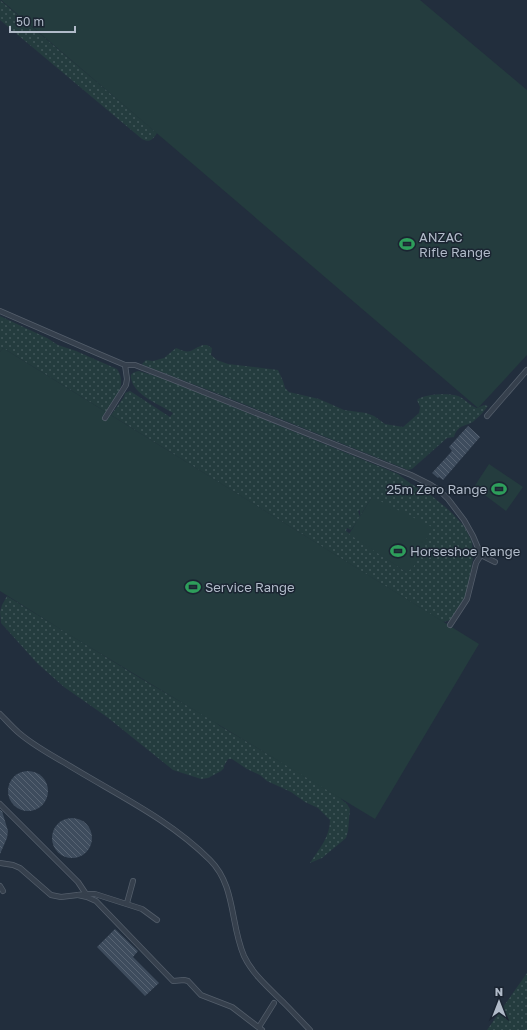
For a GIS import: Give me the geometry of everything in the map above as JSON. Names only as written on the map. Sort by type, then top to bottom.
[{"type":"lane","points":[[0,311],[125,365],[135,366],[171,379],[428,483],[440,491],[464,520],[481,555],[495,562]]},
{"type":"lane","points":[[105,418],[126,385],[127,379],[125,365]]},
{"type":"lane","points":[[487,416],[527,370]]},
{"type":"lane","points":[[450,625],[467,599],[476,563],[481,555]]},
{"type":"lane","points":[[0,714],[20,733],[42,749],[151,813],[178,831],[212,862],[223,878],[228,890],[239,942],[244,956],[266,986],[310,1030]]},
{"type":"lane","points":[[0,804],[78,882],[86,894]]},
{"type":"lane","points":[[0,863],[13,864],[20,868],[51,895],[61,897],[95,894],[146,910],[157,920]]},
{"type":"lane","points":[[127,903],[133,881]]},
{"type":"lane","points":[[78,895],[87,897],[96,902],[173,980],[188,981],[201,995],[229,1005],[260,1028],[274,1003]]},
{"type":"green space","points":[[0,0],[157,133],[154,137],[149,141],[142,139],[0,20]]},
{"type":"green space","name":"ANZAC Rifle Range","points":[[1,0],[420,0],[527,90],[527,355],[478,408]]},
{"type":"green space","points":[[0,316],[47,338],[58,345],[76,351],[117,369],[120,375],[121,386],[119,392],[106,412],[3,348],[0,352]]},
{"type":"green space","points":[[203,345],[207,345],[212,348],[211,355],[217,360],[228,364],[278,370],[285,388],[289,392],[319,399],[344,410],[366,413],[374,416],[385,424],[403,427],[419,413],[420,407],[417,400],[430,395],[454,395],[460,397],[477,408],[484,405],[488,406],[472,422],[458,429],[454,437],[447,438],[412,469],[408,470],[142,364],[146,360],[153,361],[164,358],[176,348],[190,351]]},
{"type":"green space","name":"Service Range","points":[[3,348],[479,644],[375,819],[68,634],[0,591],[0,352]]},
{"type":"green space","points":[[139,371],[189,389],[398,474],[411,484],[427,492],[450,511],[464,526],[472,542],[473,559],[466,596],[451,620],[443,622],[111,415],[124,397],[125,393],[130,391],[170,417],[173,413],[148,399],[137,390],[133,384],[131,375]],"holes":[[[372,497],[406,572],[346,531],[347,528],[351,530],[360,517],[358,511],[360,510],[360,516]]]},
{"type":"green space","name":"25m Zero Range","points":[[489,464],[523,487],[506,511],[474,487]]},
{"type":"green space","name":"Horseshoe Range","points":[[372,497],[432,527],[413,568],[406,572],[349,534]]},
{"type":"green space","points":[[7,596],[140,678],[341,797],[350,809],[346,838],[322,858],[310,863],[323,843],[330,826],[330,820],[318,808],[305,802],[291,792],[267,781],[260,775],[247,769],[232,759],[228,759],[221,771],[208,778],[201,779],[173,770],[107,717],[64,687],[37,663],[1,623],[0,612]]},
{"type":"green space","points":[[527,973],[527,1030],[487,1030]]},
{"type":"building","points":[[468,426],[480,437],[443,480],[439,477],[438,478],[432,473],[452,451],[449,447]]},
{"type":"building","points":[[28,771],[36,773],[42,777],[46,783],[48,791],[46,799],[42,805],[36,809],[28,811],[20,809],[14,805],[10,799],[8,791],[10,783],[14,777],[20,773]]},
{"type":"building","points":[[0,810],[2,811],[8,831],[7,838],[0,854]]},
{"type":"building","points":[[76,818],[83,821],[89,827],[92,838],[91,846],[83,855],[76,858],[68,858],[61,855],[53,846],[52,834],[55,827],[64,819]]},
{"type":"building","points":[[115,929],[138,951],[133,957],[159,983],[145,996],[97,947]]},
{"type":"place","name":"ANZAC Rifle Range","points":[[407,244]]},
{"type":"place","name":"25m Zero Range","points":[[499,489]]},
{"type":"place","name":"Horseshoe Range","points":[[398,551]]},
{"type":"place","name":"Service Range","points":[[193,587]]}]
